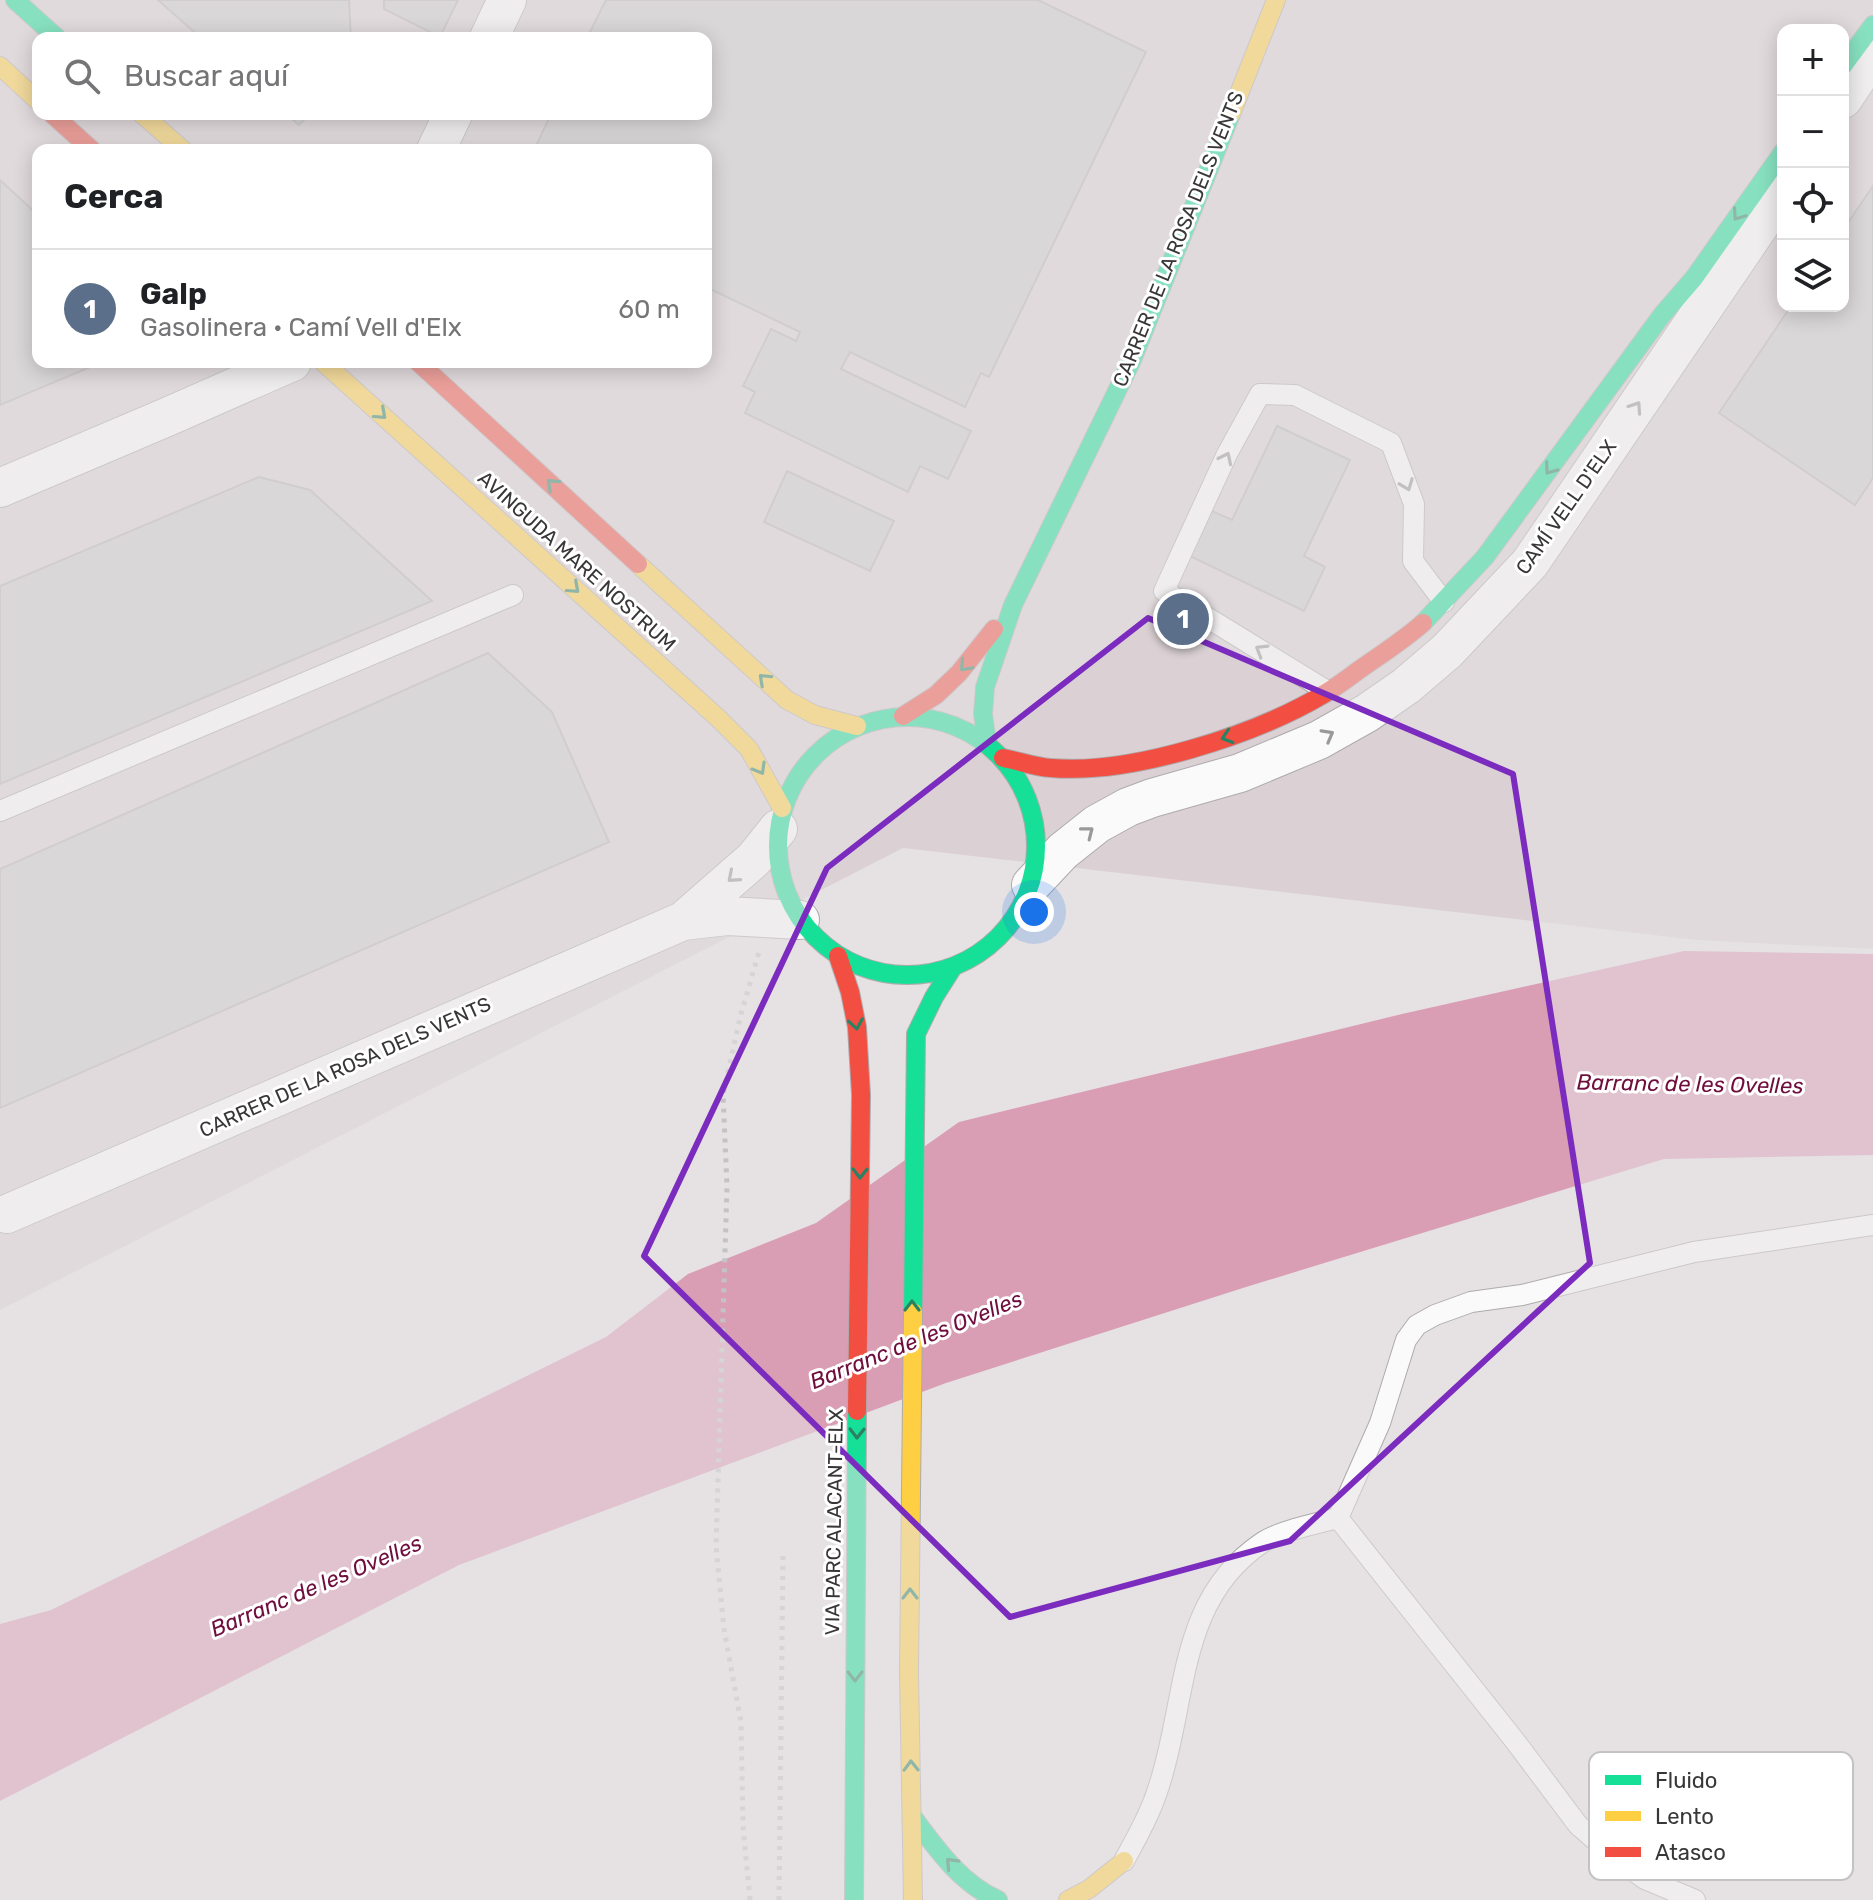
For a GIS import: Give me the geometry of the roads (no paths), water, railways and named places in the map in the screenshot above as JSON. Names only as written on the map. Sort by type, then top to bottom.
[{"type":"main road","points":[[15,0],[50,32]]},
{"type":"main road","name":"CARRER DE LA ROSA DELS VENTS","points":[[987,743],[983,714],[985,687],[1013,605],[1141,338],[1276,0]]},
{"type":"main road","points":[[1849,58],[1873,25]]},
{"type":"main road","points":[[0,66],[32,95]]},
{"type":"main road","points":[[59,120],[85,144]]},
{"type":"main road","points":[[149,120],[176,144]]},
{"type":"main road","name":"CAMÍ VELL D'ELX","points":[[1003,758],[1050,768],[1100,767],[1150,759],[1246,731],[1327,691],[1409,636],[1485,557],[1662,315],[1694,278],[1777,160]]},
{"type":"main road","name":"AVINGUDA MARE NOSTRUM","points":[[330,368],[718,718],[749,749],[780,818]]},
{"type":"main road","name":"AVINGUDA MARE NOSTRUM","points":[[425,368],[787,700],[815,715],[857,726]]},
{"type":"main road","name":"CARRER DE LA ROSA DELS VENTS","points":[[903,716],[936,695],[959,673],[1013,605]]},
{"type":"main road","points":[[903,716],[948,722],[987,743],[1019,780],[1030,805],[1036,831],[1036,858],[1031,885],[1009,925],[993,943],[975,956],[953,967],[925,974],[894,975],[865,969],[838,956],[807,928],[781,877],[780,818],[799,774],[824,745],[857,726],[903,716]]},
{"type":"main road","name":"VIA PARC ALACANT-ELX","points":[[838,956],[857,1027],[861,1095],[854,1900]]},
{"type":"main road","points":[[913,1900],[909,1672],[914,1069],[916,1034],[953,967]]},
{"type":"main road","points":[[912,1816],[957,1870],[973,1885],[998,1900]]},
{"type":"main road","points":[[1109,1899],[1124,1861]]},
{"type":"main road","points":[[1068,1900],[1089,1889],[1124,1861]]},
{"type":"street","points":[[492,32],[507,0]]},
{"type":"street","points":[[1845,96],[1873,54]]},
{"type":"street","points":[[439,144],[450,120]]},
{"type":"street","name":"CAMÍ VELL D'ELX","points":[[1031,885],[1063,851],[1097,824],[1128,807],[1240,773],[1319,740],[1406,686],[1447,651],[1530,563],[1777,200]]},
{"type":"street","points":[[0,488],[279,368]]},
{"type":"street","name":"CARRER DE LA ROSA DELS VENTS","points":[[683,921],[754,859],[780,818]]},
{"type":"street","name":"CARRER DE LA ROSA DELS VENTS","points":[[2,1221],[683,921],[727,916],[807,928]]},
{"type":"lane","points":[[1327,691],[1164,591],[1227,454],[1260,394],[1295,395],[1391,443],[1414,504],[1413,561],[1444,602]]},
{"type":"lane","points":[[0,811],[513,595]]},
{"type":"lane","points":[[1124,1861],[1147,1819],[1159,1788],[1193,1637],[1210,1597],[1234,1564],[1265,1540],[1338,1518],[1380,1423],[1406,1340],[1417,1325],[1471,1302],[1522,1295],[1694,1252],[1873,1225]]},
{"type":"lane","points":[[1338,1518],[1578,1825],[1589,1835]]},
{"type":"lane","points":[[1647,1880],[1695,1900]]},
{"type":"water","name":"Barranc de les Ovelles","points":[[1684,951],[1873,954],[1873,1155],[1664,1159],[946,1383],[459,1565],[0,1801],[0,1624],[51,1610],[606,1337],[688,1274],[816,1223],[959,1122],[1402,1014]]},
{"type":"place","name":"Galp","points":[[1183,619]]}]
